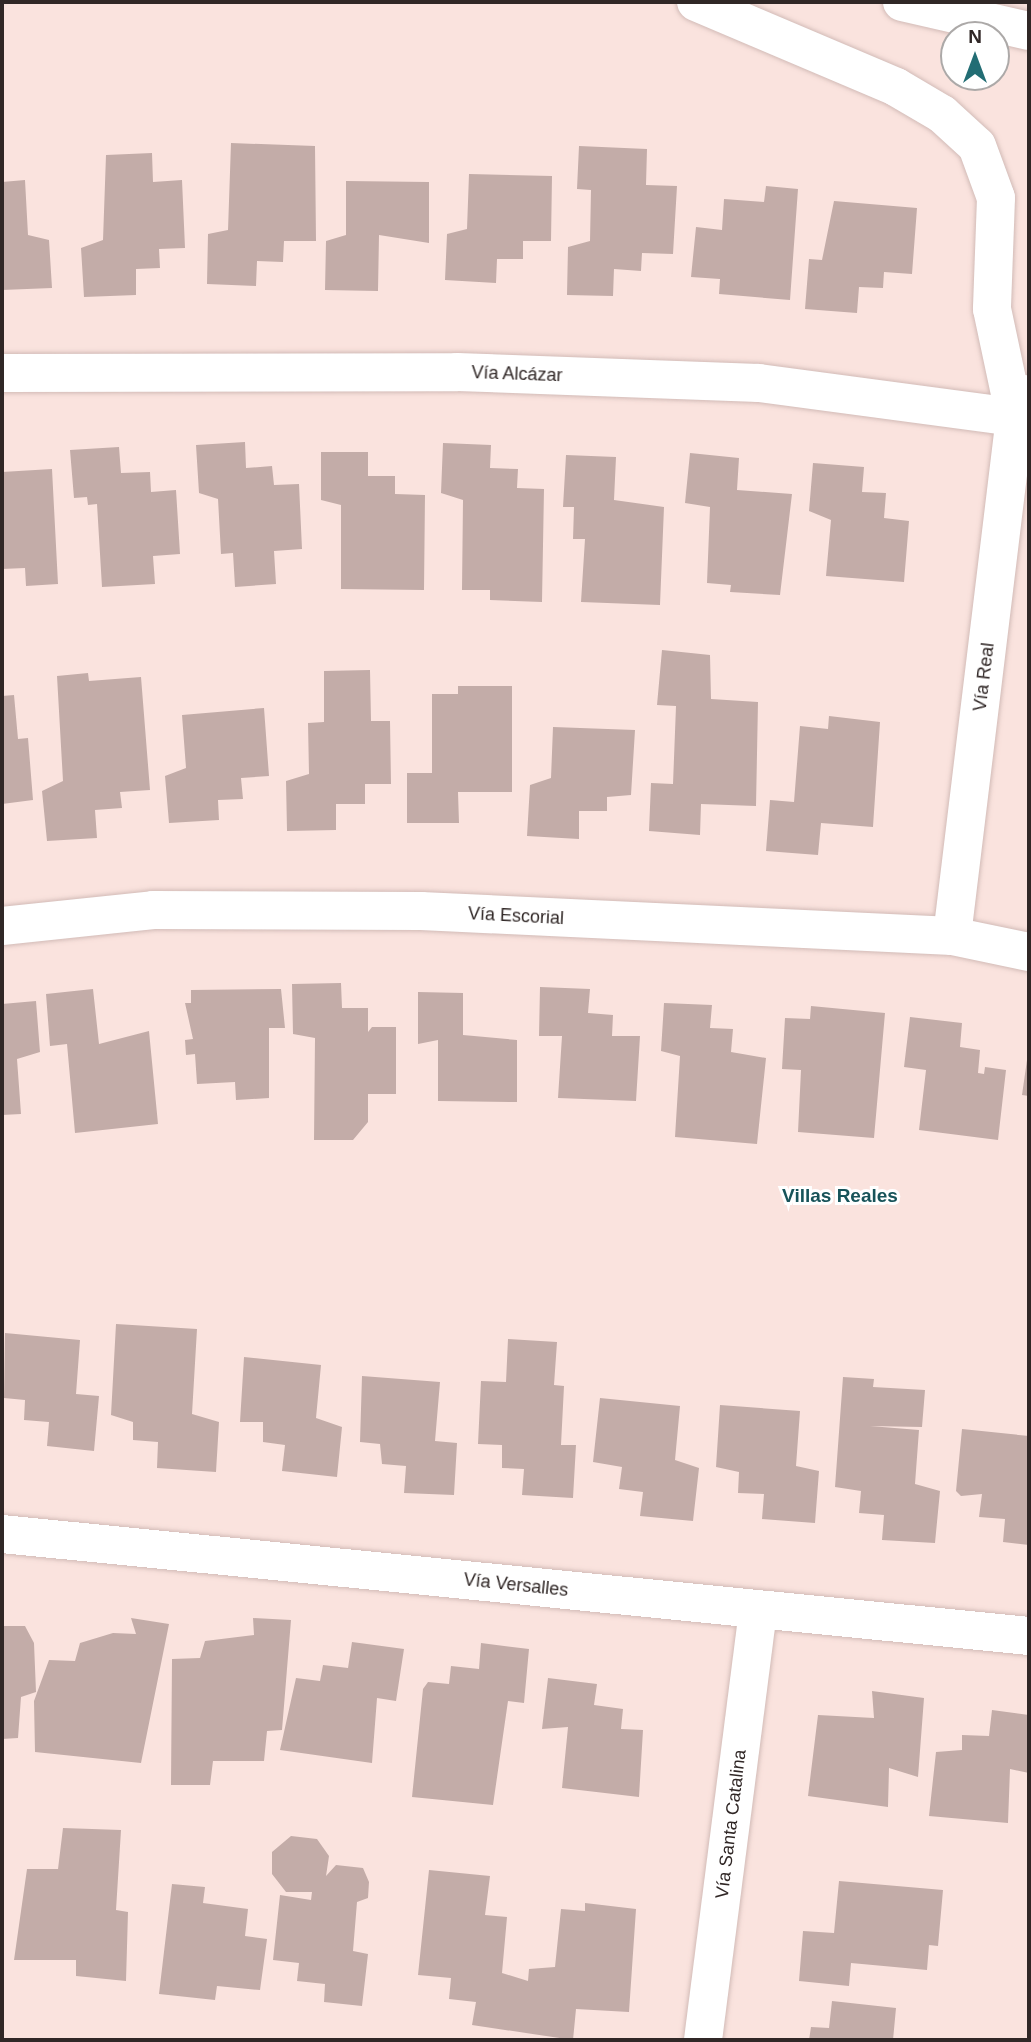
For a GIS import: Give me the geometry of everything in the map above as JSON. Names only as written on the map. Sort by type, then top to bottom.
[{"type":"street","name":"Vía Real","points":[[696,2],[896,87],[942,114],[977,146],[996,198],[992,309],[1024,407],[952,936]]},
{"type":"street","points":[[902,2],[1029,32]]},
{"type":"street","name":"Vía Alcázar","points":[[2,373],[457,372],[759,383],[1024,407]]},
{"type":"street","name":"Vía Escorial","points":[[2,926],[153,910],[408,911],[952,936],[1029,952]]},
{"type":"street","name":"Vía Versalles","points":[[2,1534],[1029,1636]]},
{"type":"street","name":"Vía Santa Catalina","points":[[703,2040],[758,1609]]},
{"type":"building","points":[[231,143],[315,146],[316,241],[284,241],[283,262],[257,261],[256,286],[207,284],[208,234],[228,230]]},
{"type":"building","points":[[579,146],[647,149],[646,185],[677,186],[673,254],[642,253],[641,271],[614,269],[613,296],[567,295],[568,247],[590,241],[591,190],[577,189]]},
{"type":"building","points":[[152,153],[153,182],[182,180],[185,248],[159,249],[160,268],[136,269],[136,295],[84,297],[81,248],[103,240],[106,155]]},
{"type":"building","points":[[469,174],[552,176],[551,241],[523,241],[523,259],[497,259],[496,283],[445,280],[447,234],[467,229]]},
{"type":"building","points":[[25,180],[28,235],[49,240],[52,288],[2,290],[2,182]]},
{"type":"building","points":[[346,181],[429,182],[429,243],[379,235],[378,291],[325,290],[326,241],[346,235]]},
{"type":"building","points":[[766,186],[798,189],[790,300],[719,294],[720,279],[691,277],[696,227],[722,230],[724,199],[764,202]]},
{"type":"building","points":[[834,201],[917,208],[912,274],[884,272],[883,288],[859,287],[857,313],[805,309],[809,259],[822,260]]},
{"type":"building","points":[[245,442],[246,468],[272,466],[274,485],[299,484],[302,549],[274,551],[276,584],[235,587],[233,553],[221,554],[218,499],[199,493],[196,445]]},
{"type":"building","points":[[443,443],[491,445],[490,468],[518,469],[517,488],[544,489],[542,602],[490,600],[490,590],[462,590],[463,500],[441,493]]},
{"type":"building","points":[[119,447],[121,473],[150,472],[151,492],[176,490],[180,554],[153,556],[155,584],[102,587],[97,504],[88,505],[87,497],[74,498],[70,450]]},
{"type":"building","points":[[321,452],[368,452],[368,476],[395,476],[395,494],[425,495],[424,590],[341,589],[341,505],[321,500]]},
{"type":"building","points":[[690,453],[739,458],[737,490],[792,494],[780,595],[730,592],[731,585],[707,583],[710,507],[685,503]]},
{"type":"building","points":[[566,455],[616,457],[614,500],[664,507],[660,605],[581,602],[585,539],[573,539],[574,507],[563,507]]},
{"type":"building","points":[[813,463],[864,467],[862,492],[886,493],[884,518],[909,521],[904,582],[826,576],[831,520],[809,511]]},
{"type":"building","points":[[52,469],[58,584],[26,586],[25,568],[2,569],[2,472]]},
{"type":"building","points":[[662,650],[710,655],[711,699],[758,702],[756,806],[701,804],[700,835],[649,831],[651,783],[673,784],[676,706],[657,705]]},
{"type":"building","points":[[370,670],[371,721],[390,721],[391,784],[365,784],[365,804],[336,804],[336,830],[287,831],[286,781],[309,774],[308,723],[324,722],[324,671]]},
{"type":"building","points":[[88,673],[89,681],[141,677],[150,790],[120,792],[122,808],[95,810],[97,838],[47,841],[42,791],[63,781],[57,676]]},
{"type":"building","points":[[458,686],[512,686],[512,792],[458,792],[459,823],[407,823],[407,773],[432,773],[432,694],[458,694]]},
{"type":"building","points":[[14,695],[18,739],[28,738],[33,800],[2,804],[2,696]]},
{"type":"building","points":[[264,708],[269,776],[241,778],[243,799],[218,800],[219,820],[169,823],[165,776],[186,768],[182,715]]},
{"type":"building","points":[[829,716],[880,722],[873,827],[821,823],[818,855],[766,851],[770,800],[794,802],[800,726],[828,729]]},
{"type":"building","points":[[553,727],[635,730],[631,795],[607,797],[607,811],[579,811],[579,839],[527,836],[530,785],[551,778]]},
{"type":"building","points":[[341,983],[342,1008],[368,1008],[368,1032],[372,1027],[396,1027],[396,1094],[368,1094],[368,1122],[353,1140],[314,1140],[315,1038],[293,1034],[292,984]]},
{"type":"building","points":[[540,987],[590,989],[588,1013],[613,1015],[612,1036],[640,1036],[636,1101],[558,1098],[562,1036],[539,1036]]},
{"type":"building","points":[[93,989],[99,1044],[149,1031],[158,1124],[75,1133],[67,1044],[50,1046],[46,994]]},
{"type":"building","points":[[281,989],[285,1028],[269,1028],[269,1098],[236,1100],[235,1082],[197,1084],[195,1054],[186,1055],[185,1040],[193,1039],[185,1003],[191,1003],[191,990]]},
{"type":"building","points":[[418,992],[463,993],[463,1035],[517,1040],[517,1102],[438,1101],[438,1040],[418,1044]]},
{"type":"building","points":[[36,1001],[40,1052],[17,1059],[21,1114],[2,1115],[2,1004]]},
{"type":"building","points":[[664,1003],[712,1005],[710,1028],[733,1029],[731,1052],[766,1058],[757,1144],[675,1137],[680,1056],[661,1051]]},
{"type":"building","points":[[811,1006],[885,1013],[874,1138],[798,1132],[801,1070],[782,1069],[785,1018],[810,1019]]},
{"type":"building","points":[[910,1017],[962,1023],[960,1047],[980,1050],[978,1073],[984,1074],[985,1067],[1006,1070],[998,1140],[919,1130],[926,1070],[904,1067]]},
{"type":"building","points":[[1029,1054],[1029,1096],[1022,1095]]},
{"type":"building","points":[[116,1324],[197,1329],[192,1414],[219,1422],[216,1472],[157,1468],[158,1442],[133,1440],[133,1422],[111,1415]]},
{"type":"building","points":[[5,1333],[80,1340],[76,1394],[99,1396],[94,1451],[47,1446],[49,1422],[24,1420],[25,1400],[4,1398]]},
{"type":"building","points":[[508,1339],[557,1342],[554,1385],[564,1386],[561,1445],[576,1445],[573,1498],[522,1495],[524,1469],[502,1468],[502,1445],[478,1444],[481,1381],[506,1382]]},
{"type":"building","points":[[244,1357],[321,1365],[316,1418],[342,1427],[337,1477],[282,1471],[285,1445],[263,1442],[263,1422],[240,1422]]},
{"type":"building","points":[[362,1376],[440,1382],[435,1441],[457,1443],[454,1495],[404,1493],[406,1466],[382,1464],[380,1444],[360,1442]]},
{"type":"building","points":[[843,1377],[874,1379],[873,1387],[925,1390],[922,1427],[870,1426],[919,1430],[915,1484],[940,1491],[935,1543],[882,1540],[884,1515],[859,1513],[861,1491],[835,1487]]},
{"type":"building","points":[[600,1398],[680,1406],[675,1460],[699,1468],[693,1521],[640,1516],[643,1492],[619,1489],[622,1467],[593,1462]]},
{"type":"building","points":[[720,1405],[800,1411],[796,1466],[819,1471],[815,1523],[762,1519],[764,1494],[738,1493],[739,1472],[716,1467]]},
{"type":"building","points":[[962,1429],[1029,1436],[1029,1545],[1003,1542],[1005,1519],[979,1517],[982,1494],[961,1496],[956,1491]]},
{"type":"building","points":[[131,1618],[169,1624],[141,1763],[35,1752],[34,1701],[49,1660],[75,1661],[80,1643],[113,1633],[136,1634]]},
{"type":"building","points":[[253,1618],[291,1620],[282,1730],[267,1731],[264,1761],[213,1761],[210,1785],[171,1785],[172,1659],[200,1658],[205,1641],[254,1635]]},
{"type":"building","points":[[2,1626],[25,1626],[34,1643],[36,1692],[21,1697],[18,1738],[2,1739]]},
{"type":"building","points":[[352,1642],[404,1649],[396,1701],[377,1698],[372,1763],[280,1750],[296,1678],[320,1681],[323,1665],[348,1668]]},
{"type":"building","points":[[481,1643],[529,1649],[524,1703],[508,1701],[493,1805],[412,1797],[423,1689],[428,1682],[449,1684],[451,1666],[479,1669]]},
{"type":"building","points":[[548,1678],[597,1684],[594,1705],[623,1709],[621,1729],[643,1730],[639,1797],[562,1788],[568,1727],[542,1729]]},
{"type":"building","points":[[872,1691],[924,1698],[918,1777],[889,1768],[888,1807],[808,1796],[818,1715],[874,1718]]},
{"type":"building","points":[[992,1710],[1029,1715],[1029,1773],[1010,1769],[1008,1823],[929,1816],[936,1752],[962,1750],[962,1735],[989,1736]]},
{"type":"building","points":[[63,1828],[121,1830],[116,1910],[128,1912],[126,1981],[76,1976],[76,1960],[14,1960],[27,1869],[58,1869]]},
{"type":"building","points":[[291,1836],[317,1839],[329,1856],[326,1876],[336,1865],[363,1868],[369,1882],[368,1898],[357,1902],[353,1951],[368,1954],[362,2006],[324,2002],[325,1984],[297,1981],[299,1963],[273,1960],[280,1895],[311,1900],[312,1892],[286,1892],[272,1874],[272,1852]]},
{"type":"building","points":[[429,1870],[490,1876],[485,1915],[507,1917],[502,1973],[528,1981],[529,1969],[555,1967],[561,1909],[585,1911],[585,1903],[636,1909],[629,2012],[576,2009],[573,2040],[472,2025],[476,2002],[449,1999],[451,1978],[418,1975]]},
{"type":"building","points":[[839,1881],[943,1890],[938,1946],[929,1945],[927,1970],[851,1963],[849,1986],[799,1981],[803,1931],[834,1933]]},
{"type":"building","points":[[172,1884],[205,1887],[203,1903],[248,1909],[245,1936],[267,1939],[260,1990],[217,1986],[215,2000],[159,1994]]},
{"type":"building","points":[[832,2001],[896,2008],[893,2040],[809,2040],[811,2027],[829,2028]]},
{"type":"district","name":"Villas Reales","points":[[840,1196]]}]
